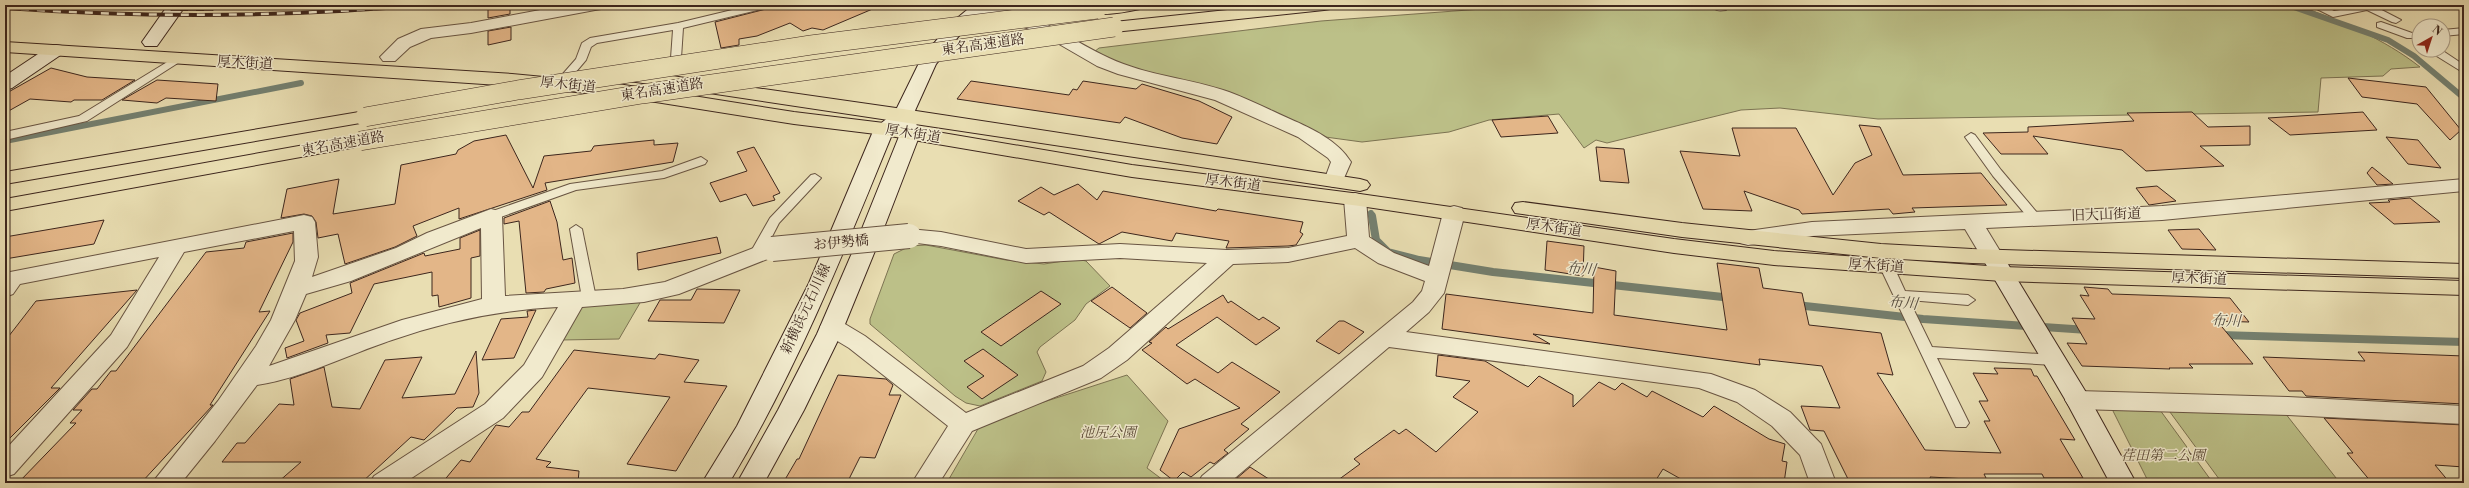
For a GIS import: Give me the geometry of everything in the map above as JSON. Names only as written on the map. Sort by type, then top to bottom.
[{"type":"highway","name":"東名高速道路","points":[[5,178],[518,90],[811,45],[1134,5]]},
{"type":"highway","name":"東名高速道路","points":[[5,205],[517,113],[731,79],[1114,28],[1324,5]]},
{"type":"highway","name":"厚木街道","points":[[5,32],[389,57],[573,71],[668,81],[906,124],[1132,171],[1365,194],[1997,265],[2464,288]]},
{"type":"highway","name":"厚木街道","points":[[5,47],[177,59],[372,70],[560,84],[618,90],[650,96],[884,129],[906,124],[1182,159],[1334,181],[1365,194],[1454,213],[1674,246],[1774,258],[1887,268],[1997,265],[2464,271]]},
{"type":"street","points":[[151,42],[177,5]]},
{"type":"street","points":[[389,57],[404,43],[427,33],[471,28],[595,5]]},
{"type":"street","points":[[750,483],[776,438],[832,327],[927,63],[976,6],[1002,13],[1046,29],[1103,62],[1126,70],[1222,96],[1305,134],[1336,154],[1341,162],[1334,181]]},
{"type":"street","points":[[5,84],[56,50]]},
{"type":"street","name":"新横浜元石川線","points":[[716,483],[748,430],[820,283],[884,129]]},
{"type":"street","name":"旧大山街道","points":[[1747,238],[1812,229],[2202,210],[2464,185]]},
{"type":"street","points":[[1365,194],[1358,240],[1386,258],[1439,269]]},
{"type":"street","points":[[1211,483],[1288,416],[1386,338],[1425,302],[1433,293],[1454,213]]},
{"type":"street","points":[[296,289],[343,276],[404,253],[435,238],[490,216],[494,305]]},
{"type":"street","points":[[1971,221],[2034,329],[2078,400],[2123,483]]},
{"type":"street","points":[[5,289],[12,278],[177,245],[304,222],[306,260],[296,289],[272,340],[249,377],[200,444],[165,483]]},
{"type":"street","name":"お伊勢橋","points":[[249,377],[277,373],[443,316],[494,305],[582,298],[631,296],[666,290],[716,274],[764,252],[909,236],[941,239],[1026,256],[1120,252],[1227,257],[1288,255],[1358,240]]},
{"type":"street","points":[[5,467],[119,340],[177,245]]},
{"type":"street","points":[[925,483],[963,424],[1092,372],[1118,354],[1227,257]]},
{"type":"street","points":[[383,483],[494,411],[533,371],[582,298]]},
{"type":"street","points":[[832,327],[857,342],[963,424]]},
{"type":"street","points":[[1386,338],[1702,380],[1746,396],[1781,419],[1812,451],[1823,483]]},
{"type":"street","points":[[2078,400],[2288,406],[2464,415]]},
{"type":"lane","points":[[560,84],[573,71],[581,60],[586,46],[594,40],[678,26],[766,5]]},
{"type":"lane","points":[[2314,5],[2333,14],[2368,7],[2396,20]]},
{"type":"lane","points":[[2381,25],[2411,36]]},
{"type":"lane","points":[[650,96],[668,81],[676,58],[678,26]]},
{"type":"lane","points":[[2451,32],[2464,31]]},
{"type":"lane","points":[[2446,58],[2464,70]]},
{"type":"lane","points":[[5,136],[83,119],[177,59]]},
{"type":"lane","points":[[1971,137],[1997,173],[2035,218]]},
{"type":"lane","points":[[490,216],[574,187],[664,174],[701,161]]},
{"type":"lane","points":[[764,252],[774,221],[815,178]]},
{"type":"lane","points":[[576,229],[582,298]]},
{"type":"lane","points":[[1887,268],[1961,423]]},
{"type":"lane","points":[[1900,295],[1968,300]]},
{"type":"lane","points":[[1927,352],[2054,360]]},
{"type":"green space","points":[[1535,5],[2297,5],[2346,24],[2377,39],[2392,47],[2420,67],[2391,69],[2383,76],[2321,78],[2318,112],[1878,119],[1780,108],[1741,110],[1607,143],[1596,140],[1584,148],[1559,114],[1489,120],[1449,132],[1362,142],[1318,136],[1132,69],[1094,52],[1099,48],[1321,21]]},
{"type":"green space","points":[[926,245],[1006,260],[1044,264],[1077,259],[1086,261],[1110,286],[1086,304],[1075,320],[1040,347],[1037,352],[1046,372],[1042,381],[980,406],[966,403],[955,396],[870,324],[870,319],[894,254],[910,246]]},
{"type":"green space","points":[[644,296],[619,339],[561,340],[584,300]]},
{"type":"green space","name":"池尻公園","points":[[1127,375],[1168,421],[1147,468],[1167,483],[962,483],[949,479],[982,422]]},
{"type":"green space","points":[[2167,408],[2285,413],[2340,483],[2222,483]]},
{"type":"green space","name":"荏田第二公園","points":[[2112,409],[2160,410],[2213,483],[2149,483]]},
{"type":"building","points":[[488,5],[510,5],[510,14],[488,18]]},
{"type":"building","points":[[772,5],[882,5],[823,30],[812,28],[803,31],[790,23],[757,36],[739,39],[739,45],[721,48],[715,22],[770,8]]},
{"type":"building","points":[[511,27],[511,40],[488,45],[488,31]]},
{"type":"building","points":[[51,68],[87,77],[135,80],[102,100],[74,100],[71,102],[30,99],[5,113],[5,94]]},
{"type":"building","points":[[2348,78],[2426,87],[2461,130],[2450,140],[2417,104],[2362,97]]},
{"type":"building","points":[[157,80],[218,84],[216,101],[166,98],[157,103],[122,100]]},
{"type":"building","points":[[971,81],[1069,95],[1073,89],[1077,90],[1083,81],[1136,89],[1142,84],[1199,101],[1232,117],[1217,144],[1182,138],[1125,117],[1120,123],[957,99]]},
{"type":"building","points":[[2192,112],[2208,127],[2250,126],[2250,145],[2200,146],[2224,166],[2146,171],[2122,150],[2033,136],[2048,154],[2001,154],[1983,133],[2028,132],[2028,127],[2134,121],[2127,113]]},
{"type":"building","points":[[2363,112],[2377,130],[2290,135],[2268,118]]},
{"type":"building","points":[[1548,116],[1558,133],[1501,137],[1492,120]]},
{"type":"building","points":[[1859,125],[1880,127],[1903,175],[1981,173],[2007,205],[1912,208],[1915,212],[1893,214],[1889,209],[1802,214],[1799,210],[1744,191],[1752,211],[1703,209],[1680,151],[1740,156],[1732,128],[1796,128],[1833,195],[1855,163],[1872,155]]},
{"type":"building","points":[[506,135],[533,188],[544,156],[591,151],[594,146],[654,140],[654,145],[678,143],[673,162],[545,183],[547,190],[459,219],[459,208],[413,226],[417,236],[395,247],[345,264],[338,234],[318,238],[316,222],[312,216],[304,214],[281,218],[287,189],[339,179],[333,214],[395,204],[401,165],[456,154],[458,150],[474,141]]},
{"type":"building","points":[[2386,137],[2418,140],[2441,168],[2408,164]]},
{"type":"building","points":[[754,147],[780,193],[773,196],[775,200],[753,206],[746,194],[720,202],[710,183],[747,171],[737,152]]},
{"type":"building","points":[[1596,147],[1624,149],[1629,183],[1600,181]]},
{"type":"building","points":[[2372,167],[2393,184],[2377,185],[2367,173]]},
{"type":"building","points":[[1078,184],[1097,200],[1103,191],[1216,211],[1218,209],[1303,222],[1300,232],[1303,234],[1296,245],[1288,246],[1226,248],[1229,241],[1176,233],[1172,241],[1122,232],[1099,244],[1049,212],[1044,215],[1018,201],[1041,187],[1054,195]]},
{"type":"building","points":[[2157,186],[2176,201],[2149,205],[2136,188]]},
{"type":"building","points":[[2410,198],[2440,222],[2394,224],[2369,203],[2390,202],[2388,200]]},
{"type":"building","points":[[550,201],[557,222],[563,260],[572,258],[575,283],[546,289],[544,292],[526,293],[519,221],[504,224],[504,218]]},
{"type":"building","points":[[104,220],[94,244],[5,259],[5,237]]},
{"type":"building","points":[[2199,229],[2216,250],[2182,249],[2168,230]]},
{"type":"building","points":[[480,230],[480,256],[471,258],[471,298],[439,307],[438,295],[432,296],[432,272],[374,284],[350,333],[326,335],[328,343],[287,358],[285,348],[304,341],[296,320],[300,313],[352,293],[350,283],[424,253],[425,256],[460,249],[460,238]]},
{"type":"building","points":[[293,233],[293,242],[259,312],[270,311],[210,405],[213,405],[141,483],[18,483],[76,423],[70,423],[82,410],[73,410],[92,389],[97,389],[111,371],[116,371],[206,252],[244,248],[246,242]]},
{"type":"building","points":[[717,237],[721,253],[638,270],[637,253]]},
{"type":"building","points":[[1547,241],[1584,246],[1583,276],[1545,270]]},
{"type":"building","points":[[1717,263],[1759,268],[1763,288],[1802,293],[1809,325],[1881,333],[1893,375],[1877,373],[1925,450],[2001,453],[1984,421],[1990,421],[1979,401],[1988,401],[1973,373],[1998,374],[1994,368],[2031,369],[2034,376],[2037,376],[2075,440],[2060,439],[2083,478],[2044,478],[2042,474],[1984,474],[1987,480],[1930,477],[1932,483],[1850,483],[1824,431],[1810,430],[1801,406],[1840,408],[1822,366],[1759,359],[1760,365],[1533,334],[1550,344],[1442,329],[1446,294],[1593,313],[1594,267],[1616,271],[1614,315],[1727,330]]},
{"type":"building","points":[[1112,287],[1147,313],[1130,328],[1091,301]]},
{"type":"building","points":[[2084,287],[2108,289],[2112,294],[2230,298],[2249,322],[2217,321],[2253,364],[2189,364],[2193,368],[2169,368],[2170,369],[2082,366],[2067,343],[2087,344],[2072,318],[2095,319],[2080,295],[2089,296]]},
{"type":"building","points":[[697,289],[740,290],[724,323],[648,321],[660,300],[691,300]]},
{"type":"building","points":[[137,290],[51,388],[60,388],[5,443],[5,341],[36,301]]},
{"type":"building","points":[[1041,291],[1061,304],[1001,346],[981,332]]},
{"type":"building","points":[[1223,295],[1228,303],[1231,301],[1259,320],[1263,317],[1280,328],[1256,345],[1217,317],[1176,345],[1218,373],[1232,362],[1280,392],[1241,424],[1249,429],[1224,450],[1228,453],[1214,464],[1210,462],[1191,477],[1183,472],[1174,481],[1160,470],[1179,429],[1240,408],[1195,379],[1187,384],[1142,350],[1152,343],[1149,342],[1166,327],[1168,329]]},
{"type":"building","points":[[536,310],[514,358],[482,360],[501,319],[528,317],[527,311]]},
{"type":"building","points":[[1339,321],[1344,321],[1364,332],[1339,354],[1316,341]]},
{"type":"building","points":[[983,349],[1018,375],[982,399],[967,387],[984,376],[964,361]]},
{"type":"building","points":[[574,350],[655,359],[659,354],[699,360],[684,382],[727,386],[676,471],[627,464],[670,397],[588,388],[536,459],[551,462],[546,467],[579,471],[578,483],[442,483],[461,460],[470,462],[496,425],[509,427],[522,412],[529,412]]},
{"type":"building","points":[[476,351],[479,393],[473,407],[457,408],[424,440],[411,437],[361,483],[277,483],[301,462],[222,462],[237,443],[245,443],[279,404],[294,405],[290,379],[324,367],[332,407],[360,409],[385,360],[422,357],[402,398],[455,394]]},
{"type":"building","points":[[2358,352],[2464,356],[2464,404],[2306,396],[2302,391],[2289,391],[2263,357],[2365,361]]},
{"type":"building","points":[[1438,355],[1485,361],[1528,387],[1539,376],[1573,395],[1573,407],[1599,382],[1615,390],[1622,383],[1647,397],[1652,391],[1703,417],[1714,406],[1769,439],[1785,444],[1782,461],[1787,462],[1784,483],[1688,483],[1663,469],[1654,483],[1334,483],[1360,464],[1354,459],[1394,430],[1399,434],[1406,429],[1436,452],[1478,412],[1453,397],[1470,381],[1436,376]]},
{"type":"building","points":[[838,375],[886,379],[893,385],[889,395],[901,395],[875,458],[860,457],[847,483],[783,483],[797,459],[799,459]]},
{"type":"building","points":[[2324,418],[2464,425],[2464,467],[2435,465],[2450,483],[2372,483],[2347,453],[2353,453]]},
{"type":"building","points":[[1250,467],[1275,483],[1242,483],[1236,479]]},
{"type":"waterway","points":[[2288,5],[2388,40],[2414,56],[2464,98]]},
{"type":"waterway","points":[[5,141],[301,83]]},
{"type":"waterway","points":[[2464,104],[2464,121]]},
{"type":"waterway","name":"布川","points":[[1371,213],[1372,217]]},
{"type":"waterway","name":"布川","points":[[1372,216],[1376,240],[1388,252],[1419,260],[1493,272],[1732,298]]},
{"type":"waterway","name":"布川","points":[[1796,305],[1923,319],[2088,330]]},
{"type":"waterway","name":"布川","points":[[2220,335],[2464,342]]},
{"type":"railway","points":[[5,8],[162,15],[214,15],[320,12],[424,5]]},
{"type":"railway","points":[[172,9],[212,9]]}]
